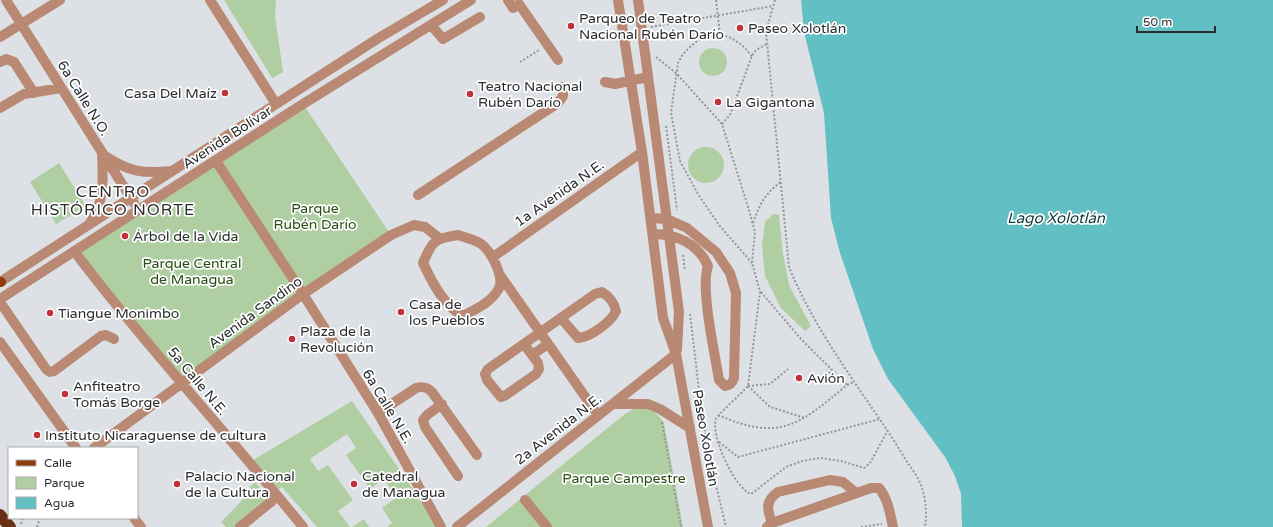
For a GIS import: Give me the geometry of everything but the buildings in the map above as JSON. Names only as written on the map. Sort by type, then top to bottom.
[{"type":"highway","points":[[0,515],[10,527]]},
{"type":"street","name":"6a Calle N.O.","points":[[6,0],[102,154],[139,210]]},
{"type":"street","points":[[0,37],[60,0]]},
{"type":"street","points":[[210,0],[276,104]]},
{"type":"street","name":"Avenida Bolívar","points":[[0,282],[175,171],[276,104],[443,0]]},
{"type":"street","name":"Avenida Bolívar","points":[[0,299],[303,104],[470,0]]},
{"type":"street","points":[[508,0],[513,8],[519,4],[546,45],[558,60]]},
{"type":"street","name":"Paseo Xolotlán","points":[[618,0],[642,152],[663,318],[676,354],[708,527]]},
{"type":"street","name":"Paseo Xolotlán","points":[[638,0],[679,312],[676,354]]},
{"type":"street","points":[[431,25],[443,39],[480,17]]},
{"type":"street","points":[[0,62],[6,59],[14,62],[34,93]]},
{"type":"street","points":[[605,82],[615,84],[648,77]]},
{"type":"street","points":[[418,195],[558,103],[563,96],[563,87]]},
{"type":"street","points":[[0,108],[24,94],[61,88]]},
{"type":"street","name":"1a Avenida N.E.","points":[[493,257],[642,152]]},
{"type":"street","points":[[102,154],[116,163],[134,171],[151,173],[175,171]]},
{"type":"street","points":[[88,226],[98,211],[102,196],[102,154]]},
{"type":"street","name":"6a Calle N.E.","points":[[216,161],[303,294],[378,413],[441,527]]},
{"type":"street","points":[[651,218],[667,219],[687,228],[711,246],[723,261],[734,283],[736,293],[734,378],[733,383],[724,386],[719,380],[705,273],[708,266],[714,260],[723,261]]},
{"type":"street","name":"Avenida Sandino","points":[[95,447],[303,294],[404,228],[414,225],[425,227],[439,238]]},
{"type":"street","points":[[653,234],[668,234],[695,247],[705,259],[708,266]]},
{"type":"street","points":[[500,275],[499,289],[490,300],[463,316],[453,311],[431,280],[423,263],[428,250],[439,238],[458,235],[480,242],[493,257],[500,275],[598,415]]},
{"type":"street","name":"5a Calle N.E.","points":[[74,251],[303,527]]},
{"type":"street","points":[[524,344],[532,355],[539,369],[536,374],[506,396],[501,396],[497,393],[485,374],[488,369],[595,294],[602,292],[608,296],[614,304],[616,311],[613,317],[585,338],[578,338],[574,335],[561,318]]},
{"type":"street","points":[[0,302],[46,369],[50,372],[54,371],[101,336],[106,335],[114,339]]},
{"type":"street","points":[[0,342],[75,447]]},
{"type":"street","points":[[532,355],[548,344]]},
{"type":"street","name":"2a Avenida N.E.","points":[[457,527],[676,354]]},
{"type":"street","points":[[378,413],[422,386],[427,387],[442,404],[478,455]]},
{"type":"street","points":[[442,404],[427,415],[423,420],[425,427],[458,476]]},
{"type":"street","points":[[613,404],[648,404],[660,409],[690,428]]},
{"type":"street","points":[[856,493],[842,482],[830,480],[778,492],[768,502],[767,509],[769,525],[871,488],[879,488],[883,494],[888,505],[888,525]]},
{"type":"street","points":[[240,527],[272,501],[274,492]]},
{"type":"street","points":[[525,500],[547,527]]},
{"type":"street","points":[[0,520],[8,514]]},
{"type":"street","points":[[135,519],[141,527]]},
{"type":"path","points":[[716,0],[720,34]]},
{"type":"path","points":[[775,0],[768,22],[766,44],[789,268],[816,320],[854,382],[888,430],[920,483],[925,497],[925,527]]},
{"type":"path","points":[[642,28],[773,6]]},
{"type":"path","points":[[752,56],[742,45],[731,38],[720,34],[700,39],[683,54],[676,73],[671,112],[680,161],[698,194],[719,226],[752,263]]},
{"type":"path","points":[[722,124],[730,114],[752,56],[756,50],[766,44]]},
{"type":"path","points":[[520,62],[546,45]]},
{"type":"path","points":[[644,47],[676,73],[722,124],[755,232],[752,263],[760,292],[748,386],[740,396],[718,415],[715,420],[715,429],[718,440],[730,470],[740,487],[751,494],[786,467],[802,461],[821,458],[841,461],[864,468],[870,463],[888,430]]},
{"type":"path","points":[[753,224],[759,206],[766,195],[781,182]]},
{"type":"path","points":[[683,255],[686,278]]},
{"type":"path","points":[[760,292],[800,338],[847,385]]},
{"type":"path","points":[[689,308],[702,415],[726,527]]},
{"type":"path","points":[[748,386],[770,384],[788,369]]},
{"type":"path","points":[[816,384],[832,371]]},
{"type":"path","points":[[718,415],[736,423],[756,428],[772,428],[791,424],[807,418],[847,385],[854,382]]},
{"type":"path","points":[[748,386],[770,407],[807,418]]},
{"type":"path","points":[[660,409],[681,527]]},
{"type":"path","points":[[718,440],[738,457],[880,419]]},
{"type":"path","points":[[861,527],[888,525]]},
{"type":"green space","points":[[224,0],[276,0],[275,16],[283,72],[272,78]]},
{"type":"green space","points":[[713,48],[723,52],[727,62],[723,72],[713,76],[703,72],[699,62],[703,52]]},
{"type":"green space","name":"Parque Central de Managua","points":[[303,104],[391,235],[182,383],[74,251]]},
{"type":"green space","points":[[706,147],[719,152],[724,165],[719,178],[706,183],[693,178],[688,165],[693,152]]},
{"type":"green space","points":[[59,163],[86,206],[56,224],[30,182]]},
{"type":"green space","points":[[773,214],[779,215],[783,254],[789,285],[811,326],[805,331],[781,308],[765,276],[762,246],[765,222]]},
{"type":"green space","points":[[352,401],[439,527],[387,527],[392,523],[382,508],[397,497],[384,479],[370,489],[346,455],[356,448],[347,434],[310,459],[318,471],[328,465],[353,500],[338,511],[350,527],[317,527],[282,487],[274,492],[250,462]]},
{"type":"green space","name":"Parque Campestre","points":[[637,407],[646,408],[653,411],[664,423],[683,527],[486,527],[625,414]]},
{"type":"green space","points":[[255,482],[272,501],[240,527],[226,527],[221,522],[252,490],[250,487]]},
{"type":"green space","points":[[364,519],[369,527],[352,527]]},
{"type":"water","name":"Lago Xolotlán","points":[[801,0],[1273,0],[1273,527],[962,527],[961,494],[955,476],[945,457],[888,379],[873,349],[840,253],[831,218],[824,113],[804,32]]},
{"type":"place","name":"Parqueo de Teatro Nacional Rubén Darío","points":[[571,26]]},
{"type":"place","name":"Paseo Xolotlán","points":[[740,28]]},
{"type":"place","name":"Casa Del Maíz","points":[[225,93]]},
{"type":"place","name":"Teatro Nacional Rubén Darío","points":[[470,94]]},
{"type":"place","name":"La Gigantona","points":[[718,102]]},
{"type":"place","name":"Árbol de la Vida","points":[[125,236]]},
{"type":"place","name":"Casa de los Pueblos","points":[[401,312]]},
{"type":"place","name":"Tiangue Monimbo","points":[[50,313]]},
{"type":"place","name":"Plaza de la Revolución","points":[[292,339]]},
{"type":"place","name":"Avión","points":[[799,378]]},
{"type":"place","name":"Anfiteatro Tomás Borge","points":[[65,394]]},
{"type":"place","name":"Instituto Nicaraguense de cultura","points":[[37,435]]},
{"type":"place","name":"Palacio Nacional de la Cultura","points":[[177,484]]},
{"type":"place","name":"Catedral de Managua","points":[[354,484]]},
{"type":"district","name":"CENTRO HISTÓRICO NORTE","points":[[113,200]]},
{"type":"park label","name":"Parque Rubén Darío","points":[[315,216]]}]
